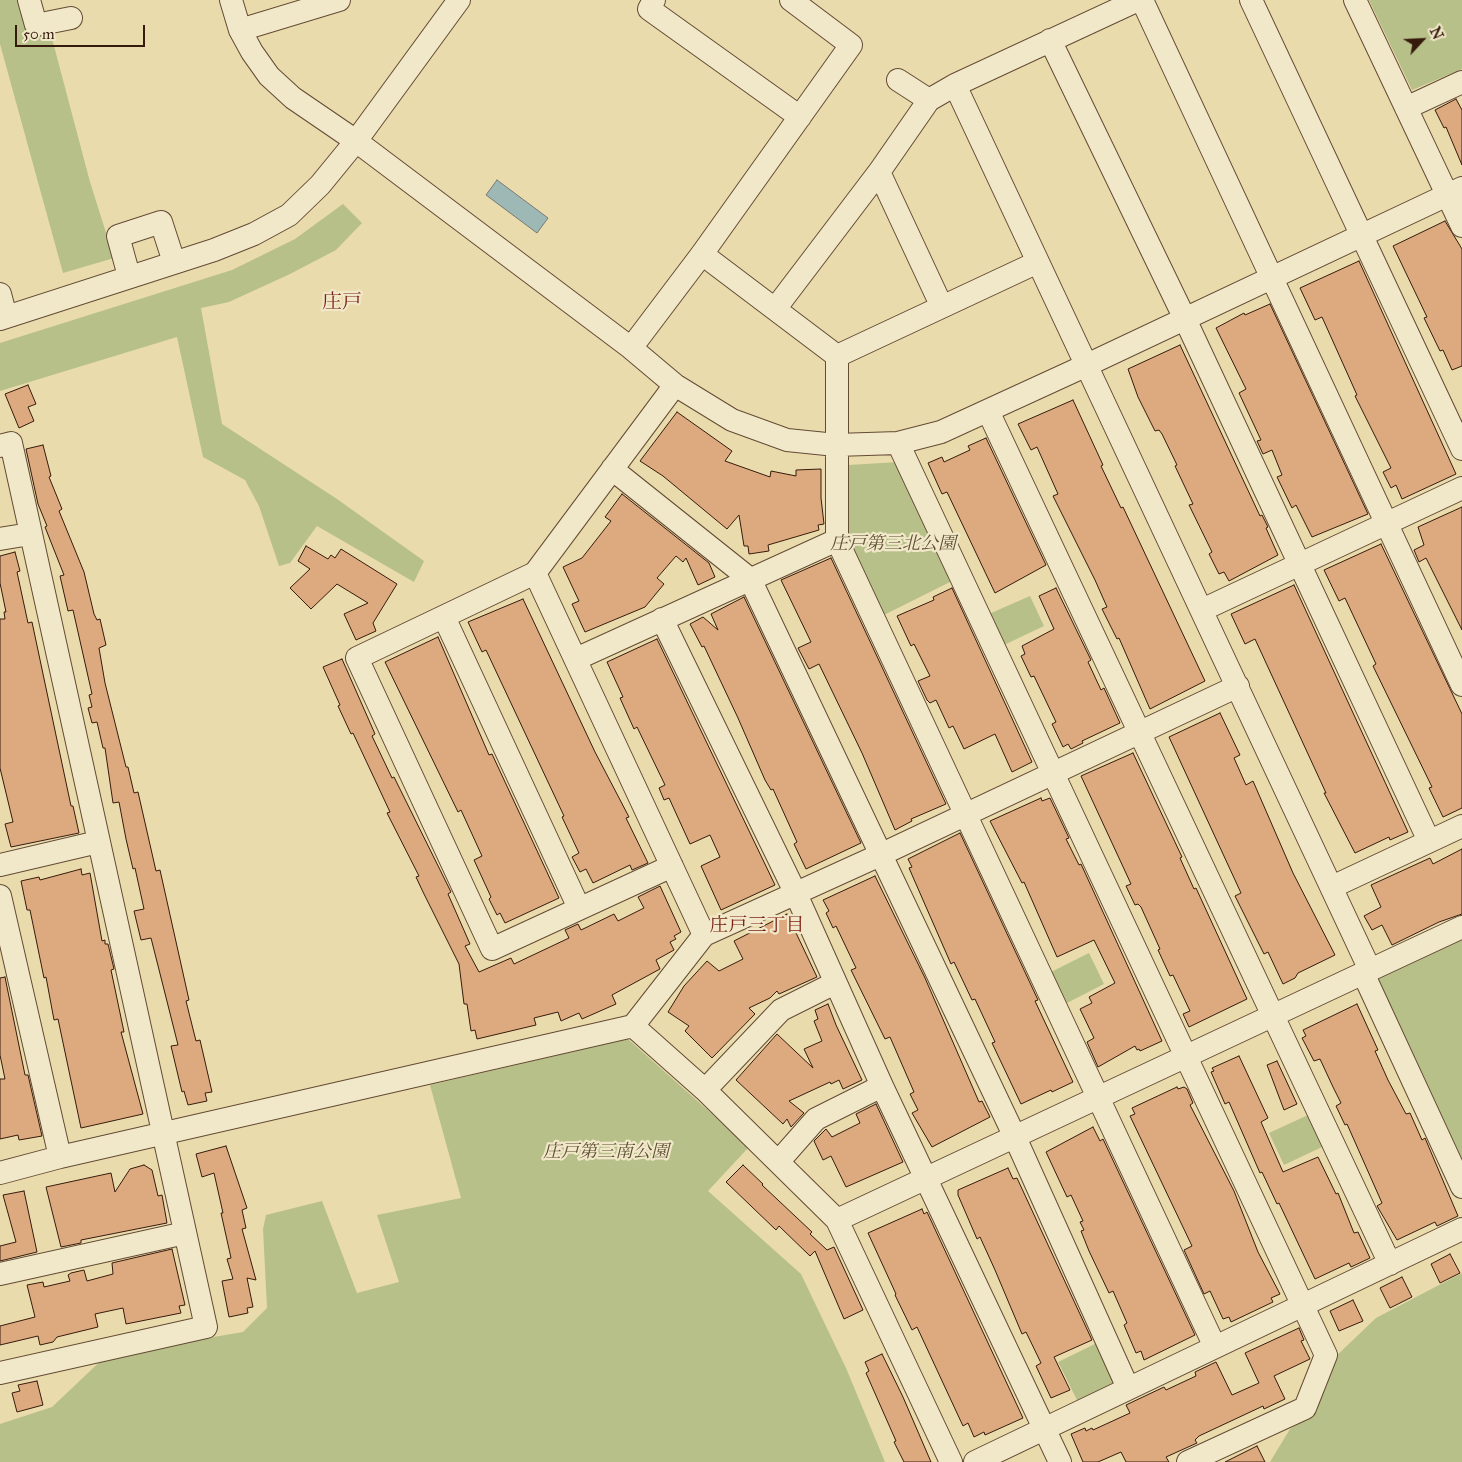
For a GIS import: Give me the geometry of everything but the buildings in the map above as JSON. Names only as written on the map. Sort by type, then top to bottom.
[{"type":"street","points":[[29,0],[36,25],[70,18]]},
{"type":"street","points":[[231,0],[240,30],[252,52],[269,76],[293,98],[356,142],[631,348],[675,385],[732,420],[788,440],[836,445],[898,443],[941,432],[1086,366],[1455,191]]},
{"type":"street","points":[[240,30],[339,0]]},
{"type":"street","points":[[0,294],[3,318],[214,250],[254,234],[289,215],[320,185],[356,142],[460,0]]},
{"type":"street","points":[[631,348],[702,254],[851,45],[791,0]]},
{"type":"street","points":[[775,310],[879,172],[929,100],[955,85],[1138,0]]},
{"type":"street","points":[[1142,0],[1462,685]]},
{"type":"street","points":[[1251,0],[1462,449]]},
{"type":"street","points":[[1355,0],[1406,108],[1455,191],[1462,226]]},
{"type":"street","points":[[646,3],[800,118]]},
{"type":"street","points":[[1050,40],[1185,319],[1429,841]]},
{"type":"street","points":[[898,80],[929,100]]},
{"type":"street","points":[[1406,108],[1462,82]]},
{"type":"street","points":[[955,85],[1332,887],[1367,972],[1462,1188]]},
{"type":"street","points":[[879,172],[942,307]]},
{"type":"street","points":[[129,276],[118,236],[135,230],[161,222],[174,262]]},
{"type":"street","points":[[702,254],[837,356]]},
{"type":"street","points":[[837,356],[1038,262]]},
{"type":"street","points":[[837,356],[837,540],[1215,1347]]},
{"type":"street","points":[[672,866],[492,949],[357,658],[535,573],[675,385]]},
{"type":"street","points":[[988,411],[1390,1264]]},
{"type":"street","points":[[898,443],[1326,1355],[1305,1408],[1188,1462]]},
{"type":"street","points":[[0,446],[10,444],[206,1327],[0,1373]]},
{"type":"street","points":[[612,468],[750,579],[1014,1135],[1128,1388]]},
{"type":"street","points":[[1202,610],[1386,522],[1462,488]]},
{"type":"street","points":[[0,540],[30,534]]},
{"type":"street","points":[[576,659],[837,540]]},
{"type":"street","points":[[535,573],[704,935]]},
{"type":"street","points":[[444,617],[579,908]]},
{"type":"street","points":[[662,619],[796,894],[882,1086],[1060,1462]]},
{"type":"street","points":[[0,1173],[60,1157],[163,1135],[633,1026],[704,935],[880,855],[1052,772],[1238,686]]},
{"type":"street","points":[[1332,887],[1462,826]]},
{"type":"street","points":[[0,865],[98,842]]},
{"type":"street","points":[[0,896],[60,1157]]},
{"type":"street","points":[[837,1220],[1014,1135],[1186,1057],[1462,927]]},
{"type":"street","points":[[705,1090],[781,1010],[835,983]]},
{"type":"street","points":[[633,1026],[705,1090],[837,1220],[950,1462]]},
{"type":"street","points":[[779,1161],[816,1119],[882,1086]]},
{"type":"street","points":[[975,1462],[1462,1229]]},
{"type":"street","points":[[0,1274],[185,1234]]},
{"type":"green space","points":[[0,0],[25,0],[49,27],[90,182],[114,258],[63,273],[0,44]]},
{"type":"green space","points":[[1369,0],[1462,0],[1462,69],[1412,90]]},
{"type":"green space","points":[[343,204],[362,223],[336,250],[229,302],[201,308],[222,424],[337,499],[424,561],[414,582],[317,526],[290,563],[279,566],[259,506],[245,480],[203,457],[177,337],[0,391],[0,343],[232,270],[295,239]]},
{"type":"green space","name":"庄戸第三北公園","points":[[899,462],[954,580],[882,616],[848,547],[848,465]]},
{"type":"green space","points":[[1030,596],[1044,626],[1004,645],[989,614]]},
{"type":"green space","points":[[1462,936],[1462,1163],[1377,983],[1381,974]]},
{"type":"green space","points":[[1089,953],[1104,984],[1067,1003],[1051,972]]},
{"type":"green space","name":"庄戸第三南公園","points":[[628,1039],[749,1147],[708,1191],[801,1274],[846,1368],[885,1462],[0,1462],[0,1424],[52,1407],[107,1355],[243,1332],[267,1308],[263,1229],[266,1215],[322,1201],[357,1293],[399,1282],[377,1215],[461,1198],[430,1085]]},
{"type":"green space","points":[[1308,1115],[1322,1147],[1284,1165],[1269,1133]]},
{"type":"green space","points":[[1462,1273],[1462,1462],[1270,1462],[1290,1429],[1313,1414],[1332,1360],[1376,1318]]},
{"type":"green space","points":[[1099,1342],[1116,1377],[1110,1387],[1078,1402],[1058,1362]]},
{"type":"water","points":[[497,180],[548,218],[537,233],[486,195]]},
{"type":"district","name":"庄戸","points":[[342,303]]},
{"type":"district","name":"庄戸三丁目","points":[[757,926]]}]
